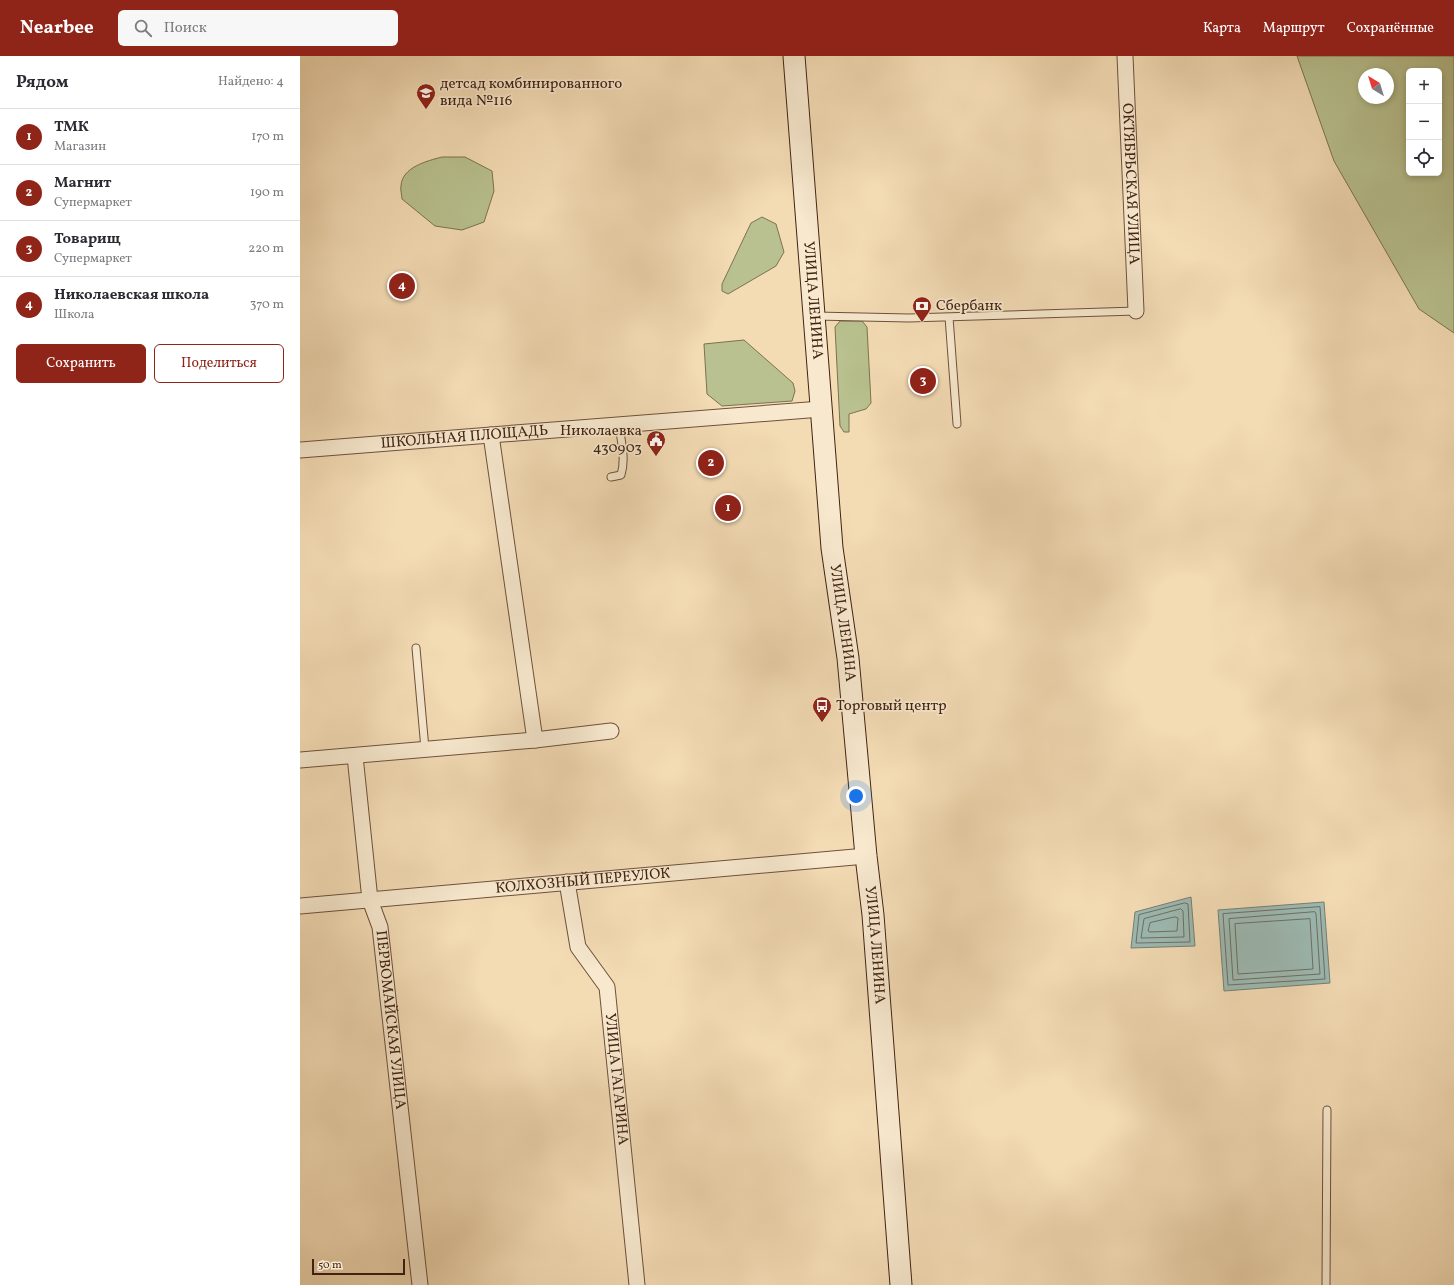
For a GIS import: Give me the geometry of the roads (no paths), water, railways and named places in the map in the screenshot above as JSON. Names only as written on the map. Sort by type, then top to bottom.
[{"type":"main road","name":"УЛИЦА ЛЕНИНА","points":[[794,56],[832,548],[848,658],[866,856],[873,914],[901,1285]]},
{"type":"street","name":"ОКТЯБРЬСКАЯ УЛИЦА","points":[[1125,56],[1136,311]]},
{"type":"street","name":"ШКОЛЬНАЯ ПЛОЩАДЬ","points":[[300,450],[821,409]]},
{"type":"street","points":[[491,435],[535,740]]},
{"type":"street","points":[[300,760],[535,740],[611,731]]},
{"type":"street","name":"ПЕРВОМАЙСКАЯ УЛИЦА","points":[[355,756],[370,900],[380,927],[420,1285]]},
{"type":"street","name":"КОЛХОЗНЫЙ ПЕРЕУЛОК","points":[[300,906],[866,856]]},
{"type":"street","name":"УЛИЦА ГАГАРИНА","points":[[567,882],[578,947],[607,987],[637,1285]]},
{"type":"lane","points":[[813,316],[909,318],[1136,311]]},
{"type":"lane","points":[[949,317],[957,424]]},
{"type":"lane","points":[[611,477],[621,474],[623,469],[623,452],[619,425]]},
{"type":"lane","points":[[416,648],[425,749]]},
{"type":"lane","points":[[1326,1285],[1327,1110]]},
{"type":"water","points":[[1191,897],[1195,946],[1131,948],[1135,912]]},
{"type":"water","points":[[1324,902],[1330,983],[1224,991],[1218,910]]},
{"type":"place","name":"детсад комбинированного вида №116","points":[[426,110]]},
{"type":"place","name":"Николаевская школа","points":[[402,286]]},
{"type":"place","name":"Сбербанк","points":[[922,323]]},
{"type":"place","name":"Товарищ","points":[[923,381]]},
{"type":"place","name":"Николаевка 430903","points":[[656,457]]},
{"type":"place","name":"Магнит","points":[[711,463]]},
{"type":"place","name":"ТМК","points":[[728,508]]},
{"type":"place","name":"Торговый центр","points":[[822,723]]}]
